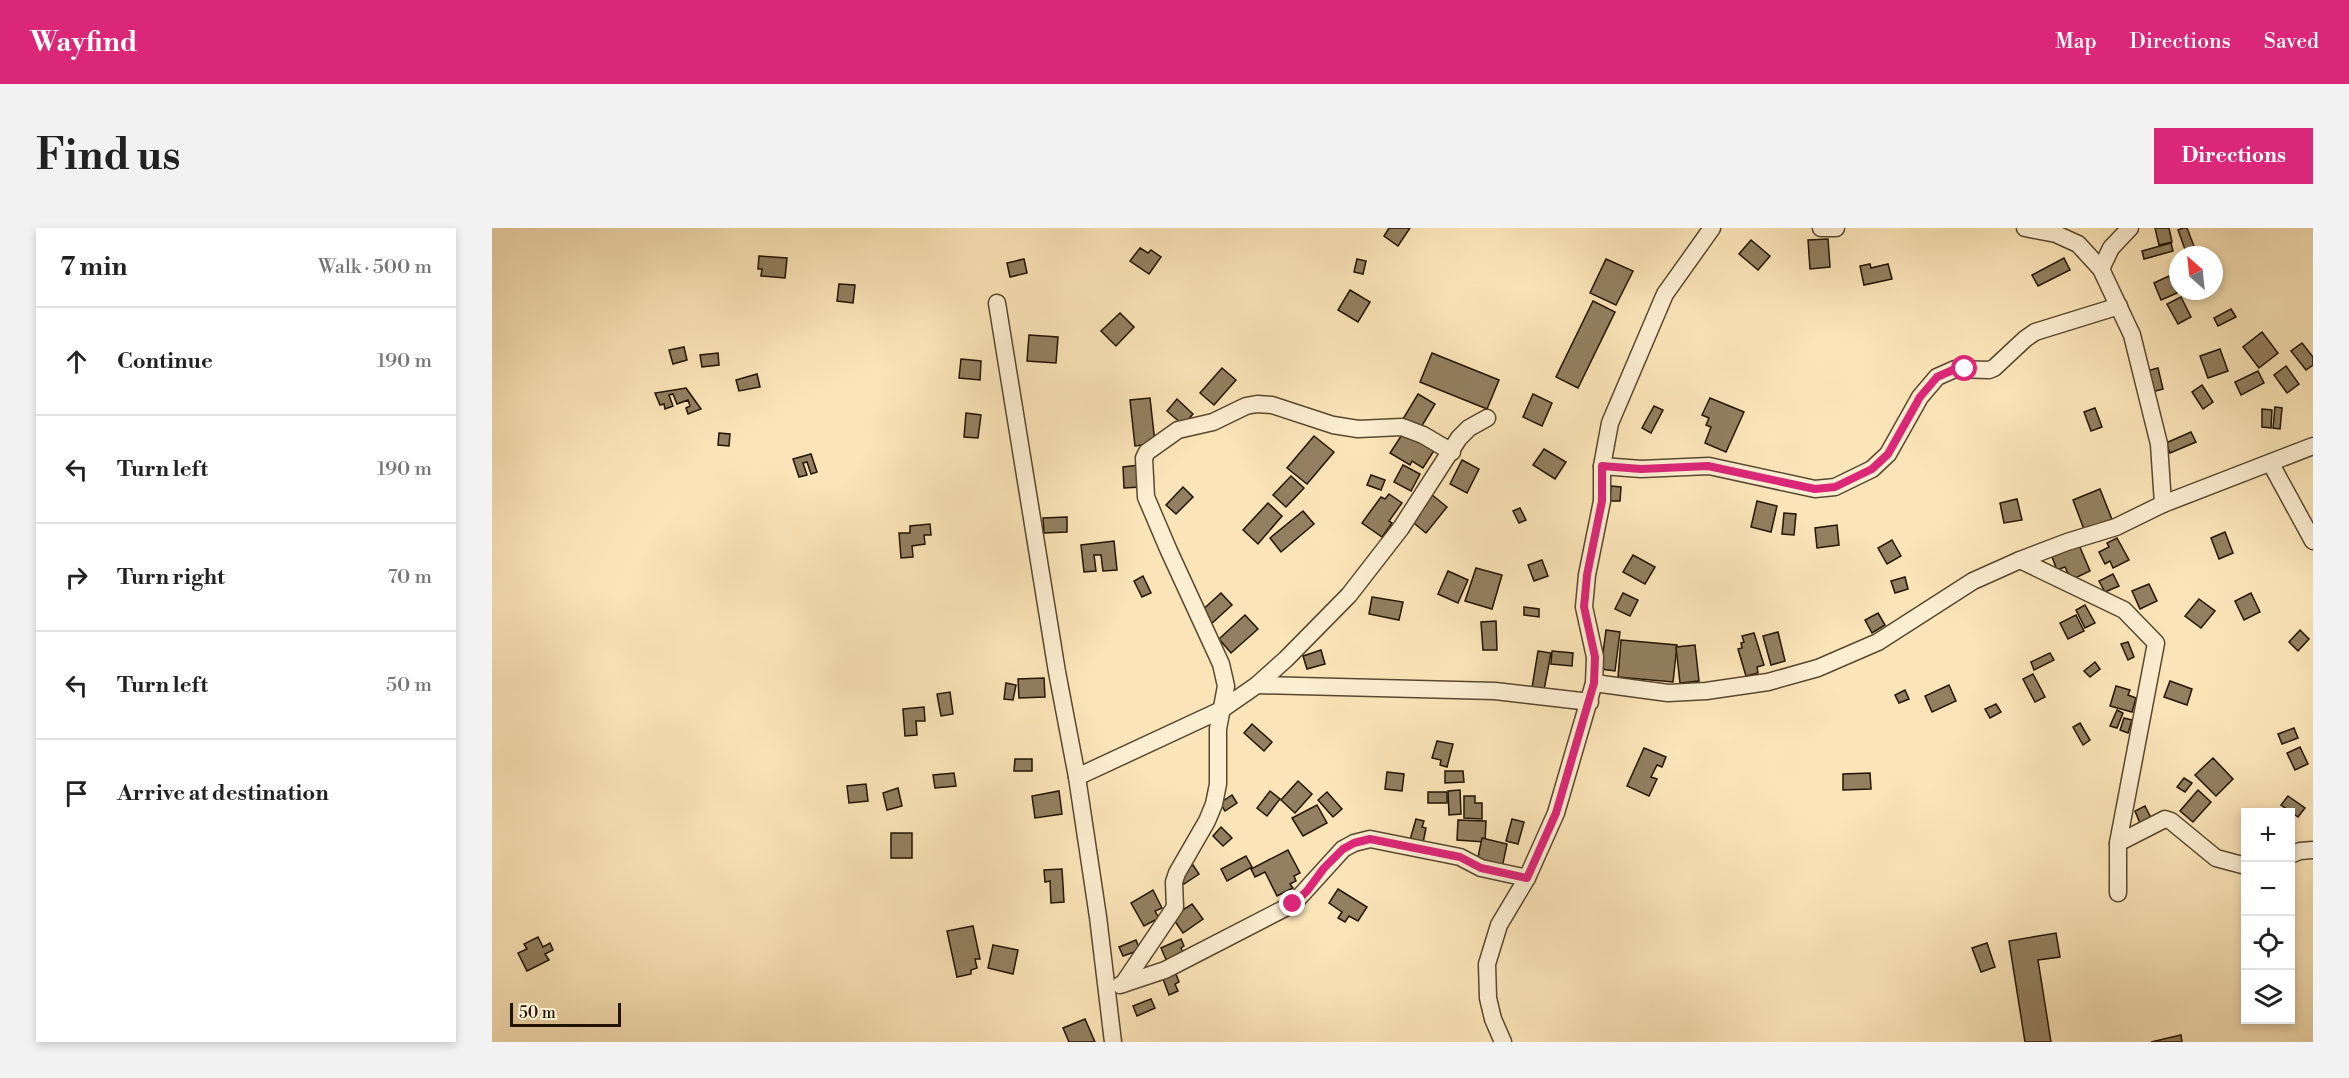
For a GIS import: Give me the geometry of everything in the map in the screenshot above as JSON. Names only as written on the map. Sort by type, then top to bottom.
[{"type":"street","points":[[1503,1042],[1493,1019],[1488,998],[1487,964],[1499,925],[1527,878],[1556,813],[1590,702],[1594,683],[1595,657],[1584,607],[1587,575],[1602,501],[1602,466],[1610,423],[1665,294],[1713,228]]},
{"type":"street","points":[[1821,228],[1836,228]]},
{"type":"street","points":[[2025,228],[2056,234],[2078,244],[2101,269],[2132,335],[2159,444],[2163,504]]},
{"type":"street","points":[[2101,269],[2111,248],[2130,228]]},
{"type":"street","points":[[997,303],[1059,683],[1116,987],[1113,1042]]},
{"type":"street","points":[[1602,466],[1641,469],[1708,466],[1815,489],[1835,487],[1872,469],[1888,454],[1920,397],[1937,377],[1955,369],[1989,370],[1998,366],[2025,339],[2035,333],[2119,306]]},
{"type":"street","points":[[1116,987],[1175,907],[1174,882],[1177,873],[1207,821],[1214,804],[1218,784],[1218,729],[1226,686],[1221,664],[1146,497],[1143,464],[1147,452],[1178,430],[1213,422],[1246,406],[1257,404],[1272,405],[1341,426],[1381,429],[1402,427],[1423,435],[1452,452]]},
{"type":"street","points":[[1077,777],[1221,710],[1257,685],[1349,595],[1401,528],[1463,433],[1487,418]]},
{"type":"street","points":[[1594,683],[1675,693],[1758,683],[1802,673],[1878,642],[1973,581],[2020,560],[2116,527],[2163,504],[2313,446]]},
{"type":"street","points":[[2271,464],[2313,541]]},
{"type":"street","points":[[2020,560],[2124,610],[2156,643],[2118,843],[2118,892]]},
{"type":"street","points":[[1257,685],[1495,691],[1590,702]]},
{"type":"street","points":[[2118,843],[2165,819],[2171,821],[2216,858],[2241,865]]},
{"type":"street","points":[[1116,987],[1165,970],[1293,904],[1343,849],[1362,841],[1379,840],[1460,857],[1481,868],[1527,878]]},
{"type":"street","points":[[2295,853],[2313,850]]},
{"type":"building","points":[[1389,228],[1410,228],[1398,246],[1384,236]]},
{"type":"building","points":[[2155,228],[2169,228],[2172,242],[2159,245]]},
{"type":"building","points":[[2187,228],[2194,246],[2184,246],[2178,230]]},
{"type":"building","points":[[1828,239],[1830,267],[1810,269],[1808,240]]},
{"type":"building","points":[[1751,240],[1770,256],[1758,270],[1739,254]]},
{"type":"building","points":[[2171,243],[2172,246],[2169,246],[2169,252],[2144,259],[2142,251]]},
{"type":"building","points":[[1140,248],[1148,253],[1151,250],[1161,257],[1149,274],[1130,261]]},
{"type":"building","points":[[759,256],[787,258],[785,278],[761,276],[762,269],[758,269]]},
{"type":"building","points":[[2064,258],[2070,270],[2038,286],[2032,275]]},
{"type":"building","points":[[1024,259],[1027,273],[1010,277],[1007,263]]},
{"type":"building","points":[[1357,259],[1366,261],[1363,274],[1354,272]]},
{"type":"building","points":[[1606,259],[1633,271],[1616,305],[1590,293]]},
{"type":"building","points":[[1870,264],[1871,268],[1888,264],[1892,279],[1864,285],[1860,266]]},
{"type":"building","points":[[2169,276],[2169,296],[2161,300],[2154,283]]},
{"type":"building","points":[[839,284],[855,285],[853,303],[837,301]]},
{"type":"building","points":[[1350,290],[1370,302],[1358,322],[1338,310]]},
{"type":"building","points":[[2175,300],[2182,300],[2191,317],[2178,324],[2167,304]]},
{"type":"building","points":[[1593,301],[1615,312],[1578,388],[1556,377]]},
{"type":"building","points":[[2231,309],[2236,317],[2218,326],[2214,318]]},
{"type":"building","points":[[1120,313],[1134,327],[1116,346],[1101,331]]},
{"type":"building","points":[[2262,332],[2278,353],[2259,368],[2243,347]]},
{"type":"building","points":[[1029,335],[1058,337],[1056,363],[1027,361]]},
{"type":"building","points":[[2302,343],[2313,357],[2313,365],[2306,370],[2291,351]]},
{"type":"building","points":[[684,347],[687,360],[673,364],[669,350]]},
{"type":"building","points":[[2220,349],[2228,371],[2208,378],[2200,356]]},
{"type":"building","points":[[718,353],[719,365],[702,367],[700,355]]},
{"type":"building","points":[[1432,353],[1499,380],[1487,409],[1420,382]]},
{"type":"building","points":[[961,359],[981,361],[980,380],[959,378]]},
{"type":"building","points":[[2286,366],[2299,384],[2287,393],[2274,375]]},
{"type":"building","points":[[1222,368],[1236,380],[1214,405],[1200,393]]},
{"type":"building","points":[[2158,368],[2163,389],[2152,392],[2147,371]]},
{"type":"building","points":[[2258,371],[2264,383],[2241,395],[2235,382]]},
{"type":"building","points":[[757,374],[760,387],[739,391],[736,380]]},
{"type":"building","points":[[2202,385],[2213,402],[2203,409],[2192,392]]},
{"type":"building","points":[[686,388],[701,409],[688,414],[686,408],[690,406],[688,400],[677,404],[673,394],[669,395],[673,406],[665,409],[664,404],[660,405],[655,393]]},
{"type":"building","points":[[1418,394],[1435,404],[1420,429],[1403,419]]},
{"type":"building","points":[[1533,394],[1552,403],[1542,426],[1523,417]]},
{"type":"building","points":[[1150,398],[1155,443],[1135,446],[1130,400]]},
{"type":"building","points":[[1710,398],[1744,412],[1726,452],[1705,443],[1711,427],[1706,425],[1709,418],[1702,415]]},
{"type":"building","points":[[1177,399],[1193,414],[1183,425],[1167,411]]},
{"type":"building","points":[[1654,406],[1663,410],[1651,433],[1642,428]]},
{"type":"building","points":[[2275,407],[2282,408],[2280,429],[2273,428]]},
{"type":"building","points":[[2095,408],[2102,427],[2091,431],[2084,412]]},
{"type":"building","points":[[2262,409],[2272,410],[2271,428],[2262,427]]},
{"type":"building","points":[[966,413],[981,415],[978,438],[964,437]]},
{"type":"building","points":[[1405,430],[1435,449],[1423,468],[1412,461],[1410,465],[1390,453]]},
{"type":"building","points":[[2191,432],[2196,442],[2170,453],[2166,443]]},
{"type":"building","points":[[719,433],[730,434],[729,446],[718,445]]},
{"type":"building","points":[[1314,436],[1334,452],[1307,484],[1287,468]]},
{"type":"building","points":[[1544,449],[1566,462],[1555,479],[1533,465]]},
{"type":"building","points":[[811,454],[817,472],[811,474],[807,462],[803,463],[807,475],[799,477],[793,459]]},
{"type":"building","points":[[1462,460],[1479,469],[1467,493],[1450,484]]},
{"type":"building","points":[[1139,465],[1141,487],[1124,488],[1123,467]]},
{"type":"building","points":[[1403,465],[1420,474],[1411,491],[1394,482]]},
{"type":"building","points":[[1371,475],[1385,480],[1381,490],[1367,485]]},
{"type":"building","points":[[1291,476],[1304,488],[1286,507],[1273,495]]},
{"type":"building","points":[[1611,486],[1621,487],[1620,501],[1610,501]]},
{"type":"building","points":[[1183,487],[1193,497],[1176,514],[1166,505]]},
{"type":"building","points":[[2100,489],[2113,522],[2085,532],[2073,500]]},
{"type":"building","points":[[1389,494],[1402,503],[1389,521],[1392,523],[1382,537],[1362,523],[1381,497],[1385,499]]},
{"type":"building","points":[[1431,494],[1447,507],[1426,533],[1410,520]]},
{"type":"building","points":[[2017,499],[2022,520],[2004,523],[2000,503]]},
{"type":"building","points":[[1757,501],[1777,506],[1771,532],[1751,527]]},
{"type":"building","points":[[1268,503],[1282,516],[1258,544],[1243,530]]},
{"type":"building","points":[[1520,508],[1526,520],[1519,523],[1513,511]]},
{"type":"building","points":[[1303,511],[1314,524],[1281,552],[1270,538]]},
{"type":"building","points":[[1784,513],[1796,514],[1794,535],[1782,534]]},
{"type":"building","points":[[1067,517],[1067,532],[1044,533],[1043,518]]},
{"type":"building","points":[[930,524],[931,535],[924,535],[925,544],[912,546],[913,557],[901,558],[899,533],[910,533],[910,526]]},
{"type":"building","points":[[1837,525],[1839,545],[1817,548],[1815,528]]},
{"type":"building","points":[[2225,532],[2233,553],[2219,559],[2211,538]]},
{"type":"building","points":[[2117,538],[2129,560],[2113,568],[2110,561],[2105,564],[2099,552],[2109,547],[2107,543]]},
{"type":"building","points":[[1892,540],[1901,556],[1887,564],[1878,548]]},
{"type":"building","points":[[1114,541],[1117,570],[1103,571],[1101,555],[1094,555],[1096,571],[1084,572],[1081,545]]},
{"type":"building","points":[[2079,545],[2090,571],[2071,580],[2065,567],[2057,570],[2052,557]]},
{"type":"building","points":[[1633,555],[1655,567],[1645,584],[1623,572]]},
{"type":"building","points":[[1542,560],[1548,576],[1534,581],[1528,565]]},
{"type":"building","points":[[1476,568],[1502,575],[1492,609],[1465,601]]},
{"type":"building","points":[[1448,571],[1468,580],[1458,603],[1438,594]]},
{"type":"building","points":[[2113,574],[2119,586],[2105,592],[2099,581]]},
{"type":"building","points":[[1143,576],[1151,593],[1142,597],[1134,581]]},
{"type":"building","points":[[1905,577],[1908,589],[1895,593],[1891,581]]},
{"type":"building","points":[[2149,584],[2157,601],[2140,609],[2132,591]]},
{"type":"building","points":[[1221,593],[1232,605],[1210,625],[1199,613]]},
{"type":"building","points":[[1623,593],[1638,600],[1630,616],[1615,609]]},
{"type":"building","points":[[2251,593],[2260,612],[2244,620],[2235,601]]},
{"type":"building","points":[[1372,597],[1403,602],[1399,620],[1369,614]]},
{"type":"building","points":[[2199,599],[2215,611],[2201,628],[2185,616]]},
{"type":"building","points":[[2085,605],[2095,623],[2085,628],[2076,610]]},
{"type":"building","points":[[1524,607],[1539,609],[1539,617],[1524,615]]},
{"type":"building","points":[[1878,613],[1885,625],[1872,633],[1865,620]]},
{"type":"building","points":[[1245,615],[1258,629],[1231,653],[1219,639]]},
{"type":"building","points":[[2076,615],[2084,631],[2068,639],[2060,623]]},
{"type":"building","points":[[1496,621],[1497,650],[1483,650],[1481,622]]},
{"type":"building","points":[[1606,630],[1620,632],[1615,671],[1601,669]]},
{"type":"building","points":[[2300,630],[2309,639],[2298,651],[2289,642]]},
{"type":"building","points":[[1778,632],[1785,661],[1771,665],[1763,636]]},
{"type":"building","points":[[1754,633],[1764,665],[1757,667],[1758,673],[1746,676],[1738,649],[1742,648],[1741,643],[1744,642],[1742,636]]},
{"type":"building","points":[[1621,640],[1677,645],[1673,682],[1618,677]]},
{"type":"building","points":[[2128,642],[2134,657],[2128,660],[2121,644]]},
{"type":"building","points":[[1695,645],[1699,681],[1680,683],[1676,647]]},
{"type":"building","points":[[1321,650],[1325,664],[1307,669],[1303,656]]},
{"type":"building","points":[[1538,651],[1551,653],[1544,690],[1532,688]]},
{"type":"building","points":[[1552,651],[1573,653],[1572,666],[1551,664]]},
{"type":"building","points":[[2050,653],[2054,660],[2034,670],[2031,662]]},
{"type":"building","points":[[2095,662],[2100,669],[2090,677],[2084,671]]},
{"type":"building","points":[[2033,674],[2045,697],[2035,702],[2023,679]]},
{"type":"building","points":[[1044,678],[1045,697],[1019,698],[1018,679]]},
{"type":"building","points":[[2170,681],[2192,689],[2187,705],[2164,697]]},
{"type":"building","points":[[1006,683],[1016,685],[1013,700],[1004,699]]},
{"type":"building","points":[[1949,685],[1956,701],[1932,712],[1925,696]]},
{"type":"building","points":[[2116,686],[2130,690],[2128,695],[2136,698],[2132,712],[2110,706]]},
{"type":"building","points":[[1905,690],[1909,699],[1899,703],[1895,695]]},
{"type":"building","points":[[950,692],[953,714],[941,716],[937,694]]},
{"type":"building","points":[[1996,704],[2001,712],[1990,718],[1985,709]]},
{"type":"building","points":[[924,707],[925,721],[916,721],[917,735],[905,736],[903,709]]},
{"type":"building","points":[[2117,710],[2123,713],[2117,728],[2110,726]]},
{"type":"building","points":[[2124,718],[2132,720],[2128,733],[2120,730]]},
{"type":"building","points":[[2080,723],[2090,740],[2083,745],[2073,727]]},
{"type":"building","points":[[1252,724],[1272,742],[1264,751],[1244,733]]},
{"type":"building","points":[[2294,728],[2298,738],[2282,744],[2278,734]]},
{"type":"building","points":[[1437,741],[1453,744],[1447,767],[1440,765],[1441,760],[1432,758]]},
{"type":"building","points":[[2300,747],[2308,764],[2295,770],[2287,753]]},
{"type":"building","points":[[1644,748],[1666,757],[1662,767],[1657,765],[1651,777],[1657,779],[1649,796],[1627,786]]},
{"type":"building","points":[[2213,758],[2233,779],[2216,796],[2195,775]]},
{"type":"building","points":[[1015,759],[1032,759],[1032,771],[1014,771]]},
{"type":"building","points":[[1445,771],[1463,771],[1464,782],[1445,783]]},
{"type":"building","points":[[1387,772],[1404,774],[1402,791],[1385,789]]},
{"type":"building","points":[[954,773],[956,786],[935,788],[933,775]]},
{"type":"building","points":[[1870,773],[1871,789],[1843,790],[1843,774]]},
{"type":"building","points":[[2184,778],[2192,783],[2185,792],[2177,787]]},
{"type":"building","points":[[1298,781],[1312,794],[1295,813],[1281,800]]},
{"type":"building","points":[[866,784],[868,801],[849,803],[847,786]]},
{"type":"building","points":[[898,788],[902,806],[887,810],[883,793]]},
{"type":"building","points":[[1460,790],[1461,814],[1449,815],[1448,791]]},
{"type":"building","points":[[2198,790],[2211,802],[2193,822],[2180,811]]},
{"type":"building","points":[[1059,791],[1062,814],[1035,818],[1032,796]]},
{"type":"building","points":[[1270,791],[1280,799],[1267,816],[1257,808]]},
{"type":"building","points":[[1327,792],[1342,809],[1333,817],[1318,800]]},
{"type":"building","points":[[1428,792],[1447,792],[1447,803],[1428,803]]},
{"type":"building","points":[[1232,795],[1237,803],[1225,811],[1220,803]]},
{"type":"building","points":[[1464,796],[1475,796],[1475,803],[1482,803],[1482,819],[1464,818]]},
{"type":"building","points":[[2288,796],[2305,808],[2298,817],[2295,815],[2295,808],[2285,808],[2281,805]]},
{"type":"building","points":[[1317,805],[1327,823],[1303,836],[1292,818]]},
{"type":"building","points":[[2145,806],[2151,818],[2140,823],[2135,811]]},
{"type":"building","points":[[1416,819],[1424,821],[1422,827],[1426,828],[1423,843],[1410,840]]},
{"type":"building","points":[[1512,819],[1524,822],[1518,844],[1506,841]]},
{"type":"building","points":[[1458,820],[1486,821],[1485,842],[1457,840]]},
{"type":"building","points":[[1221,827],[1232,838],[1223,846],[1213,836]]},
{"type":"building","points":[[891,833],[912,833],[912,858],[891,858]]},
{"type":"building","points":[[1482,838],[1507,844],[1502,868],[1478,857]]},
{"type":"building","points":[[1288,850],[1300,873],[1294,876],[1296,881],[1290,884],[1293,888],[1277,896],[1265,872],[1255,877],[1251,869]]},
{"type":"building","points":[[1246,856],[1252,867],[1227,881],[1221,869]]},
{"type":"building","points":[[1193,865],[1199,874],[1184,884],[1178,875]]},
{"type":"building","points":[[1062,869],[1064,902],[1051,903],[1050,881],[1045,882],[1044,870]]},
{"type":"building","points":[[1338,889],[1367,907],[1358,921],[1349,916],[1345,922],[1338,918],[1342,912],[1329,903]]},
{"type":"building","points":[[1153,890],[1162,908],[1155,911],[1159,918],[1144,926],[1131,903]]},
{"type":"building","points":[[1192,904],[1203,919],[1183,933],[1172,917]]},
{"type":"building","points":[[973,926],[980,959],[975,959],[977,968],[971,970],[971,974],[957,977],[947,931]]},
{"type":"building","points":[[2056,933],[2060,957],[2038,960],[2051,1042],[2025,1042],[2009,941]]},
{"type":"building","points":[[538,937],[543,947],[550,943],[553,950],[545,954],[549,960],[527,971],[518,953],[527,949],[524,944]]},
{"type":"building","points":[[1181,939],[1184,946],[1181,948],[1183,952],[1176,955],[1178,959],[1168,964],[1161,948]]},
{"type":"building","points":[[1136,940],[1140,950],[1123,956],[1119,947]]},
{"type":"building","points":[[1987,943],[1995,967],[1981,972],[1972,948]]},
{"type":"building","points":[[993,945],[1018,950],[1013,974],[988,968]]},
{"type":"building","points":[[1174,969],[1179,982],[1175,984],[1178,991],[1169,995],[1163,979],[1159,981],[1157,975]]},
{"type":"building","points":[[1151,999],[1155,1008],[1137,1016],[1133,1006]]},
{"type":"building","points":[[1085,1019],[1095,1042],[1069,1042],[1063,1028]]},
{"type":"building","points":[[2181,1035],[2182,1042],[2151,1042]]},
{"type":"route","points":[[1293,904],[1343,849],[1354,843],[1370,839],[1460,857],[1481,868],[1527,878],[1556,813],[1594,683],[1595,657],[1584,607],[1587,575],[1602,501],[1602,466],[1641,469],[1708,466],[1736,470],[1815,489],[1835,487],[1872,469],[1881,462],[1893,446],[1920,397],[1937,377],[1955,369],[1965,369]]}]
